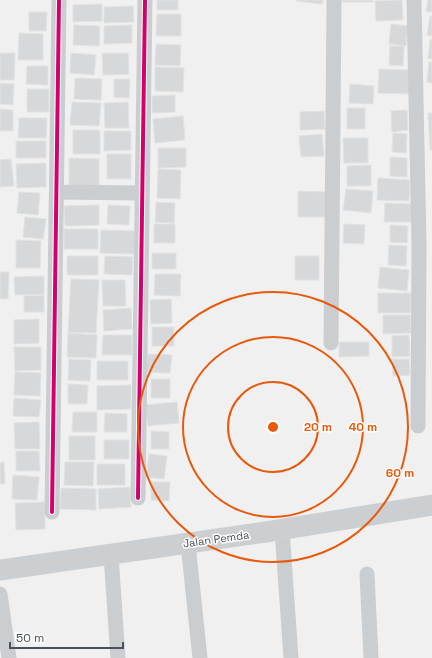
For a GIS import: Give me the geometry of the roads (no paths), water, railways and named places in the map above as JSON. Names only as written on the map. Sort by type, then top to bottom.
[{"type":"street","points":[[52,512],[59,0]]},
{"type":"street","points":[[138,498],[144,0]]},
{"type":"street","points":[[331,343],[334,0]]},
{"type":"street","points":[[414,0],[419,244],[418,426]]},
{"type":"street","points":[[57,192],[141,193]]},
{"type":"street","name":"Jalan Pemda","points":[[0,570],[282,530],[432,505]]},
{"type":"street","points":[[282,530],[291,658]]},
{"type":"street","points":[[188,544],[200,658]]},
{"type":"street","points":[[111,554],[118,658]]},
{"type":"street","points":[[367,574],[371,658]]},
{"type":"street","points":[[0,594],[10,658]]}]
